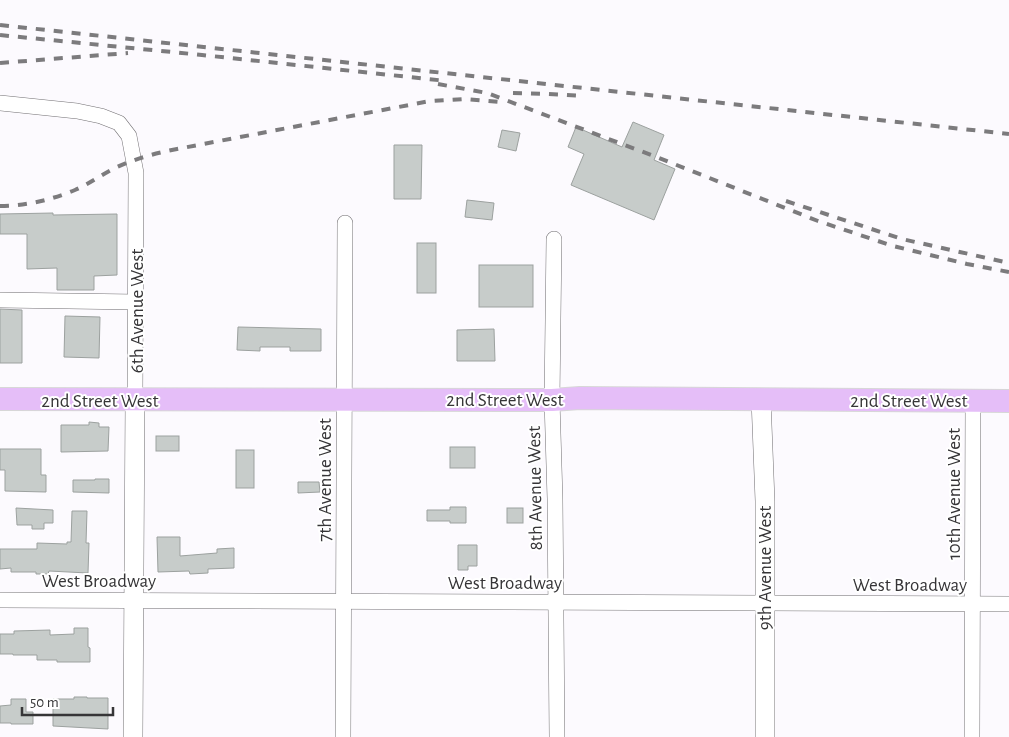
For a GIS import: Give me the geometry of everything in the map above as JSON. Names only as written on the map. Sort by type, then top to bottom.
[{"type":"main road","name":"2nd Street West","points":[[0,400],[552,400],[580,398],[1009,401]]},
{"type":"street","name":"6th Avenue West","points":[[3,103],[77,111],[101,116],[119,123],[129,136],[136,173],[133,737]]},
{"type":"street","name":"7th Avenue West","points":[[343,737],[345,223]]},
{"type":"street","name":"8th Avenue West","points":[[554,239],[552,400],[555,499],[557,737]]},
{"type":"street","points":[[0,300],[136,302]]},
{"type":"street","name":"9th Avenue West","points":[[761,399],[765,501],[765,737]]},
{"type":"street","name":"10th Avenue West","points":[[972,737],[973,401]]},
{"type":"street","name":"West Broadway","points":[[0,600],[1009,604]]},
{"type":"building","points":[[633,122],[664,135],[654,160],[675,169],[654,220],[571,185],[584,154],[568,147],[576,127],[622,147]]},
{"type":"building","points":[[502,130],[520,133],[516,151],[498,147]]},
{"type":"building","points":[[394,145],[422,145],[421,199],[394,199]]},
{"type":"building","points":[[467,200],[494,203],[492,220],[465,217]]},
{"type":"building","points":[[53,213],[53,215],[117,214],[117,275],[94,276],[94,290],[57,290],[57,268],[27,269],[27,234],[0,234],[0,214]]},
{"type":"building","points":[[417,243],[436,243],[436,293],[417,293]]},
{"type":"building","points":[[479,265],[533,265],[533,307],[479,307]]},
{"type":"building","points":[[0,309],[22,310],[22,363],[0,363]]},
{"type":"building","points":[[65,316],[100,317],[99,358],[64,357]]},
{"type":"building","points":[[238,327],[321,329],[321,351],[290,351],[290,347],[260,347],[260,351],[237,350]]},
{"type":"building","points":[[494,329],[495,361],[457,361],[457,330]]},
{"type":"building","points":[[89,422],[99,423],[99,427],[109,427],[108,451],[61,452],[61,425],[89,425]]},
{"type":"building","points":[[156,436],[179,436],[179,451],[156,451]]},
{"type":"building","points":[[450,447],[475,447],[475,468],[450,468]]},
{"type":"building","points":[[0,449],[41,449],[41,475],[46,475],[46,492],[5,491],[5,470],[0,470]]},
{"type":"building","points":[[236,450],[254,450],[254,488],[236,488]]},
{"type":"building","points":[[109,479],[109,493],[73,492],[73,480]]},
{"type":"building","points":[[298,482],[319,482],[320,492],[298,493]]},
{"type":"building","points":[[450,507],[466,507],[466,523],[427,521],[427,510],[450,510]]},
{"type":"building","points":[[16,508],[53,510],[53,523],[44,523],[44,529],[32,529],[32,525],[17,525]]},
{"type":"building","points":[[507,508],[523,508],[523,523],[507,523]]},
{"type":"building","points":[[72,511],[87,511],[86,543],[89,543],[88,573],[49,571],[48,574],[36,574],[36,572],[11,572],[11,568],[0,569],[0,549],[37,549],[37,543],[67,544],[67,542],[71,542]]},
{"type":"building","points":[[157,537],[180,537],[180,556],[217,553],[217,549],[234,548],[234,568],[208,569],[208,573],[190,574],[189,571],[158,572]]},
{"type":"building","points":[[458,545],[477,545],[477,566],[468,566],[468,570],[458,570]]},
{"type":"building","points":[[74,628],[88,628],[90,662],[57,662],[57,660],[37,660],[37,655],[0,654],[0,634],[14,634],[14,631],[50,630],[50,635],[74,634]]},
{"type":"building","points":[[74,697],[108,698],[108,729],[53,726],[53,699],[74,699]]},
{"type":"building","points":[[11,699],[26,699],[26,712],[33,712],[33,724],[0,723],[0,706],[11,705]]},
{"type":"railway","points":[[0,25],[1009,134]]},
{"type":"railway","points":[[0,35],[447,81]]},
{"type":"railway","points":[[0,63],[128,53]]},
{"type":"railway","points":[[438,84],[487,93],[818,221],[893,246],[1009,272]]},
{"type":"railway","points":[[513,93],[584,96]]},
{"type":"railway","points":[[0,206],[28,204],[57,197],[80,188],[122,165],[169,151],[430,101],[464,99],[500,102]]},
{"type":"railway","points":[[786,201],[902,239],[1009,263]]}]
